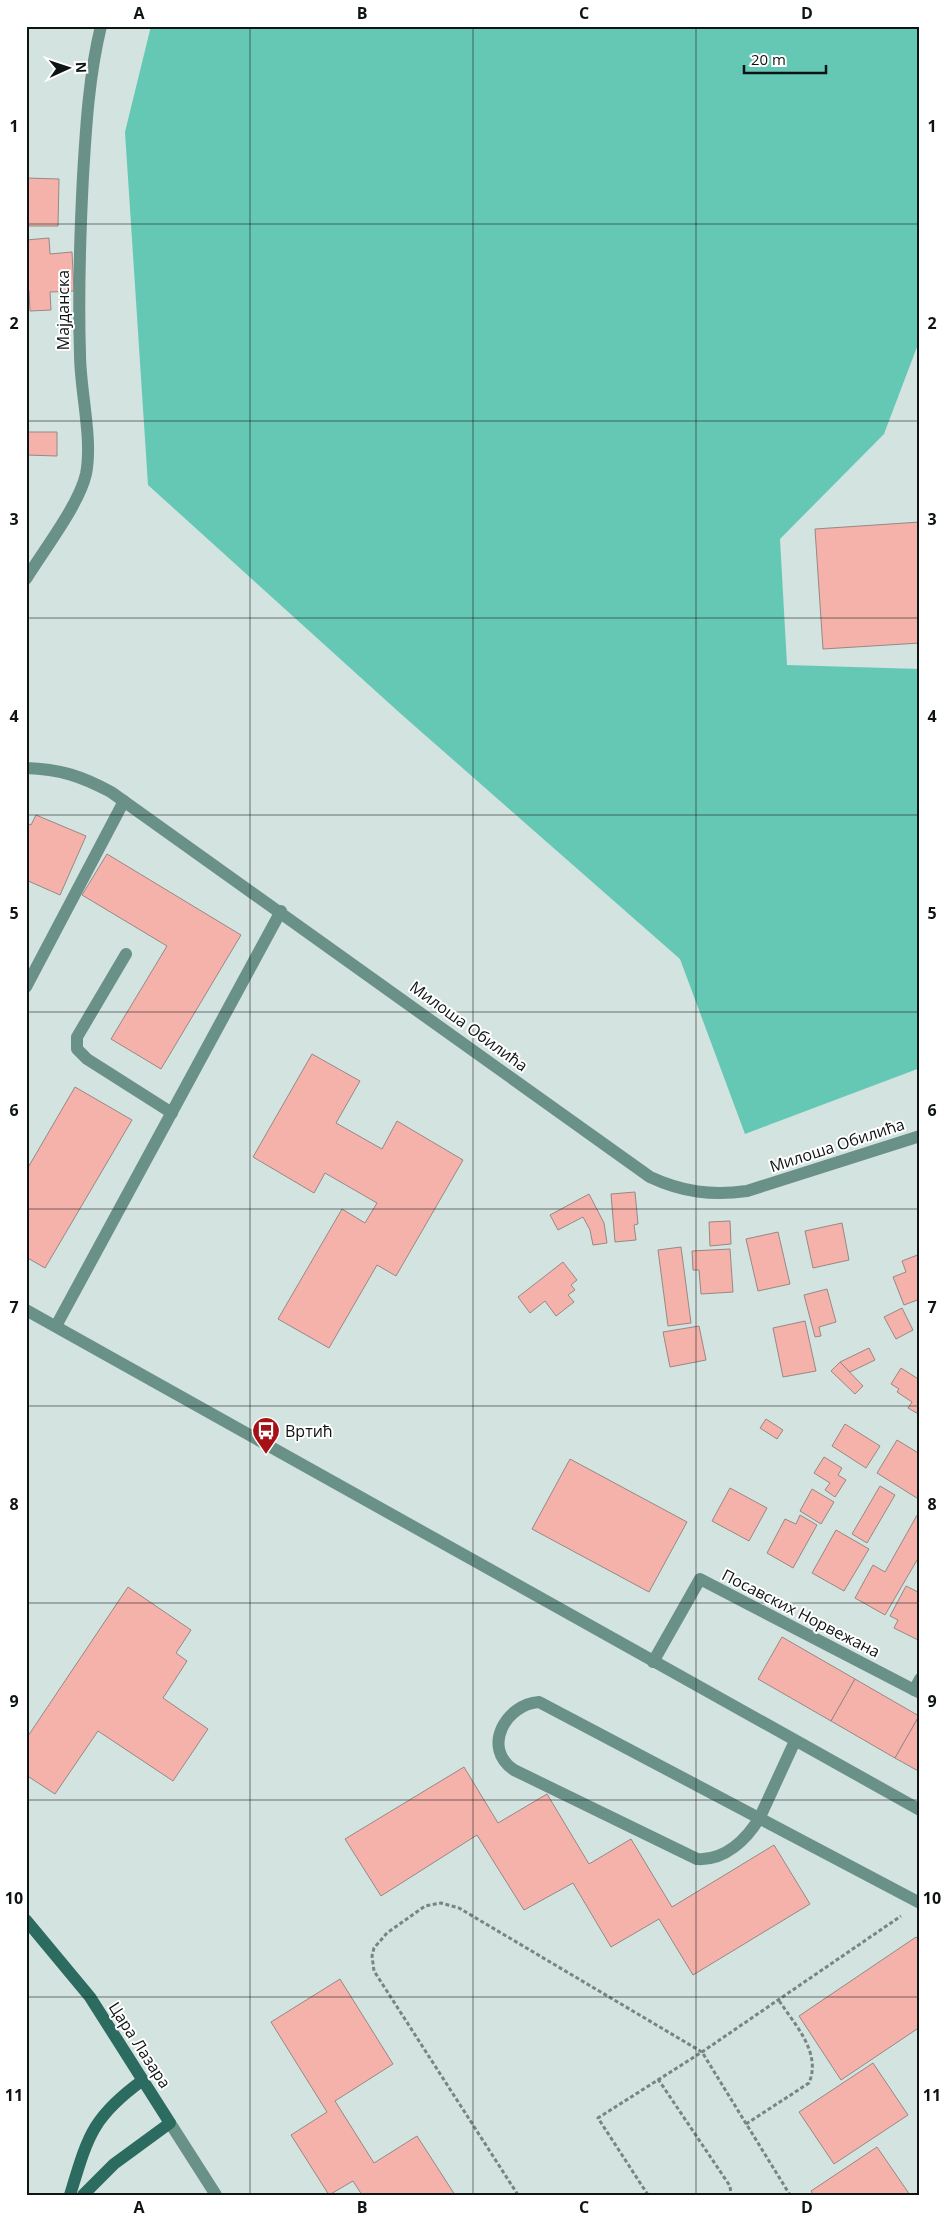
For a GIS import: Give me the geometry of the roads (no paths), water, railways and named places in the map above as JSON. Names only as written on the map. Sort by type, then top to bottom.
[{"type":"main road","name":"Цара Лазара","points":[[26,1920],[90,1997],[170,2123]]},
{"type":"main road","points":[[70,2195],[85,2147],[97,2123],[110,2105],[143,2080]]},
{"type":"main road","points":[[83,2195],[114,2164],[170,2123]]},
{"type":"street","name":"Мајданска","points":[[26,579],[74,503],[86,476],[88,455],[80,366],[78,303],[86,124],[101,26]]},
{"type":"street","name":"Милоша Обилића","points":[[26,768],[54,769],[85,778],[124,801],[281,911],[650,1177],[674,1188],[722,1194],[747,1191],[920,1136]]},
{"type":"street","points":[[26,987],[124,801]]},
{"type":"street","points":[[56,1326],[281,911]]},
{"type":"street","points":[[126,954],[76,1037],[77,1049],[87,1059],[172,1113]]},
{"type":"street","points":[[26,1310],[920,1810]]},
{"type":"street","name":"Посавских Норвежана","points":[[653,1662],[700,1579],[918,1687]]},
{"type":"street","points":[[795,1741],[760,1817],[753,1829],[736,1846],[714,1857],[697,1859],[514,1770],[503,1763],[499,1754],[498,1744],[501,1732],[516,1709],[530,1702],[539,1702],[760,1817],[920,1903]]},
{"type":"street","name":"Цара Лазара","points":[[170,2123],[216,2195]]},
{"type":"place","name":"Вртић","points":[[266,1455]]}]
